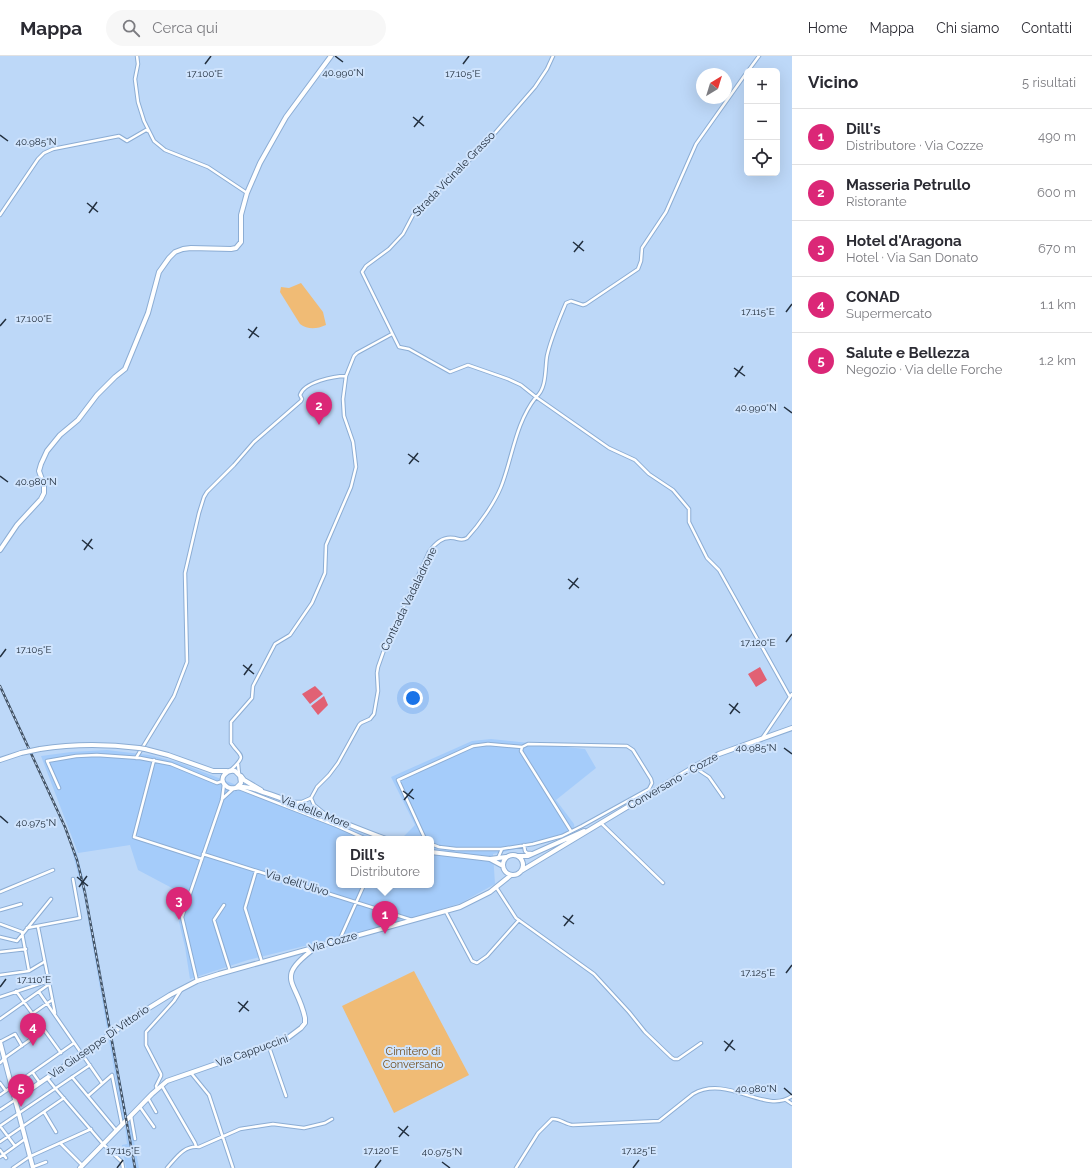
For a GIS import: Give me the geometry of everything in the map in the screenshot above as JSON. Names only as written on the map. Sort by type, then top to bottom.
[{"type":"street","points":[[137,56],[138,64],[135,79],[138,102],[144,121],[154,141],[165,150],[208,167],[247,193]]},
{"type":"street","points":[[0,550],[23,517],[41,499],[44,493],[44,485],[39,471],[47,451],[60,435],[78,420],[97,395],[115,376],[125,369],[131,358],[148,313],[159,272],[175,252],[183,249],[223,250],[236,248],[241,242],[241,215],[247,193],[260,163],[286,117],[332,56]]},
{"type":"street","name":"Strada Vicinale Grasso","points":[[392,334],[362,272],[366,266],[389,249],[403,234],[413,215],[473,158],[535,87],[547,70],[553,56]]},
{"type":"street","points":[[750,68],[759,56]]},
{"type":"street","points":[[536,396],[540,392],[545,379],[549,350],[566,303],[571,301],[583,305],[586,304],[638,269],[641,261],[642,248],[666,212],[696,144],[744,76]]},
{"type":"street","points":[[0,215],[44,153],[53,148],[112,137],[120,136],[127,141],[146,130],[149,132]]},
{"type":"street","points":[[197,981],[182,917],[222,800],[224,774],[238,764],[242,756],[231,743],[231,722],[252,698],[253,686],[275,644],[290,635],[312,603],[325,573],[326,545],[351,487],[356,467],[353,442],[344,416],[343,400],[346,376],[354,356],[357,353],[392,334],[399,347],[409,349],[450,372],[468,365],[521,385],[609,448],[635,460],[649,474],[673,490],[689,509],[690,522],[707,558],[719,570],[791,696],[762,738]]},
{"type":"street","points":[[136,758],[174,696],[187,662],[185,573],[199,513],[206,494],[254,442],[301,401],[302,399],[300,392],[302,390],[327,378],[346,376]]},
{"type":"street","name":"Contrada Vadaladrone","points":[[311,798],[317,787],[329,776],[338,763],[359,725],[370,719],[374,714],[378,692],[378,667],[384,650],[430,552],[437,542],[446,538],[464,540],[467,538],[491,505],[501,487],[520,422],[536,396]]},
{"type":"street","name":"Conversano - Cozze","points":[[601,823],[697,765],[719,754],[792,728]]},
{"type":"street","points":[[424,836],[398,780],[473,746],[488,744],[522,747],[528,744],[627,746],[633,750],[651,779],[652,783],[649,788],[562,836],[502,849],[456,849],[434,845]]},
{"type":"street","points":[[0,760],[21,753],[62,746],[95,745],[138,748],[168,755],[213,771],[236,771],[244,780],[267,793]]},
{"type":"street","points":[[522,747],[521,751],[571,831]]},
{"type":"street","points":[[59,788],[47,762],[97,755],[154,760],[185,769],[218,783],[223,781]]},
{"type":"street","points":[[154,760],[134,837],[202,859]]},
{"type":"street","points":[[222,800],[241,783],[238,764]]},
{"type":"street","points":[[697,765],[700,771],[709,777],[723,797]]},
{"type":"street","points":[[213,771],[227,787],[236,788],[337,826],[359,836]]},
{"type":"street","points":[[236,788],[243,787],[267,793]]},
{"type":"street","name":"Via delle More","points":[[267,793],[378,836]]},
{"type":"street","points":[[291,802],[302,802],[311,798],[314,805],[327,816]]},
{"type":"street","points":[[434,852],[490,859],[512,855],[528,856],[601,823]]},
{"type":"street","points":[[505,872],[511,875],[517,874],[601,823]]},
{"type":"street","points":[[601,823],[663,883]]},
{"type":"street","points":[[524,845],[525,851],[530,854],[563,841]]},
{"type":"street","points":[[501,883],[505,872],[503,866],[506,857],[502,849]]},
{"type":"street","points":[[498,858],[502,849]]},
{"type":"street","name":"Via dell'Ulivo","points":[[203,854],[412,920]]},
{"type":"street","points":[[518,856],[521,858],[523,864],[521,871]]},
{"type":"street","points":[[490,859],[503,866]]},
{"type":"street","points":[[0,892],[53,870]]},
{"type":"street","points":[[256,870],[245,908],[262,962]]},
{"type":"street","name":"Via Cozze","points":[[184,986],[230,971],[412,920],[446,912],[479,898],[511,875]]},
{"type":"street","points":[[27,928],[80,918],[73,879]]},
{"type":"street","points":[[496,887],[519,920],[594,974],[645,1032],[674,1059],[701,1043]]},
{"type":"street","points":[[339,941],[363,888]]},
{"type":"street","points":[[0,937],[16,941],[51,899]]},
{"type":"street","points":[[0,910],[21,904]]},
{"type":"street","points":[[224,905],[214,920],[230,971]]},
{"type":"street","points":[[446,912],[472,962],[477,963],[487,956],[519,920]]},
{"type":"street","points":[[0,924],[22,932]]},
{"type":"street","points":[[38,927],[48,985],[56,1016]]},
{"type":"street","points":[[22,932],[29,970]]},
{"type":"street","name":"Via Cappuccini","points":[[82,1167],[116,1130],[167,1081],[269,1047],[290,1038],[301,1028],[305,1023],[304,1013],[291,983],[290,976],[295,965],[317,947]]},
{"type":"street","points":[[0,952],[26,949]]},
{"type":"street","points":[[0,975],[29,970],[44,962]]},
{"type":"street","points":[[0,997],[48,981]]},
{"type":"street","points":[[0,1019],[48,985]]},
{"type":"street","points":[[157,1090],[156,1086],[161,1074],[146,1045],[146,1032],[174,1001],[184,986]]},
{"type":"street","name":"Via Giuseppe Di Vittorio","points":[[15,1100],[144,1011],[184,986]]},
{"type":"street","points":[[16,991],[61,1053]]},
{"type":"street","points":[[39,992],[102,1083]]},
{"type":"street","points":[[32,1014],[52,1000]]},
{"type":"street","points":[[0,1063],[5,1060],[6,1056],[44,1030]]},
{"type":"street","points":[[22,1046],[15,1034],[0,1042],[33,1168],[46,1162]]},
{"type":"street","points":[[0,1095],[74,1043]]},
{"type":"street","points":[[269,1047],[286,1096]]},
{"type":"street","points":[[15,1146],[0,1126],[90,1065]]},
{"type":"street","points":[[191,1072],[209,1095],[233,1168]]},
{"type":"street","points":[[33,1073],[40,1083]]},
{"type":"street","points":[[88,1096],[112,1075],[122,1125]]},
{"type":"street","points":[[72,1076],[116,1130]]},
{"type":"street","points":[[47,1078],[103,1144],[122,1162],[123,1168]]},
{"type":"street","points":[[0,1083],[6,1091]]},
{"type":"street","points":[[162,1086],[196,1143],[196,1146]]},
{"type":"street","points":[[516,1168],[538,1133],[545,1125],[555,1118],[566,1124],[573,1125],[659,1121],[693,1094],[698,1091],[712,1089],[731,1090],[769,1102],[786,1100],[792,1096]]},
{"type":"street","points":[[0,1142],[64,1098]]},
{"type":"street","points":[[148,1098],[156,1112]]},
{"type":"street","points":[[0,1110],[15,1100]]},
{"type":"street","points":[[786,1100],[792,1104]]},
{"type":"street","points":[[140,1106],[154,1127]]},
{"type":"street","points":[[44,1112],[56,1132]]},
{"type":"street","points":[[131,1116],[135,1139]]},
{"type":"street","points":[[167,1168],[182,1150],[199,1146],[240,1129],[273,1124],[304,1128],[325,1123],[332,1119]]},
{"type":"street","points":[[13,1168],[30,1157],[91,1129]]},
{"type":"street","points":[[0,1157],[25,1139]]},
{"type":"street","points":[[60,1143],[82,1167]]},
{"type":"street","points":[[0,1150],[6,1158]]},
{"type":"shaded area","points":[[760,667],[767,680],[756,687],[748,674]]},
{"type":"shaded area","points":[[315,686],[323,694],[310,704],[302,694]]},
{"type":"shaded area","points":[[324,696],[328,705],[318,715],[311,706]]},
{"type":"shaded area","points":[[491,739],[585,749],[596,768],[556,800],[574,824],[575,832],[550,842],[493,854],[495,884],[461,903],[401,922],[248,960],[190,979],[179,922],[187,896],[138,870],[130,845],[78,853],[41,756],[71,752],[107,750],[149,755],[177,762],[368,836],[336,836],[336,888],[434,888],[434,836],[404,836],[415,825],[391,777],[472,741]]},
{"type":"shaded area","points":[[76,850],[84,881],[128,1122],[130,1121],[139,1168],[126,1168],[122,1145],[127,1144],[125,1126],[84,896],[72,851]]},
{"type":"green space","points":[[301,283],[323,312],[326,325],[313,328],[300,324],[280,292],[281,287],[289,288]]},
{"type":"green space","name":"Cimitero di Conversano","points":[[414,971],[469,1075],[394,1113],[342,1006]]},
{"type":"railway","points":[[0,686],[65,827],[77,860],[85,893],[135,1168]]},
{"type":"place","name":"Masseria Petrullo","points":[[319,425]]},
{"type":"place","name":"Hotel d'Aragona","points":[[179,920]]},
{"type":"place","name":"Dill's","points":[[385,934]]},
{"type":"place","name":"CONAD","points":[[33,1046]]},
{"type":"place","name":"Salute e Bellezza","points":[[21,1107]]}]
